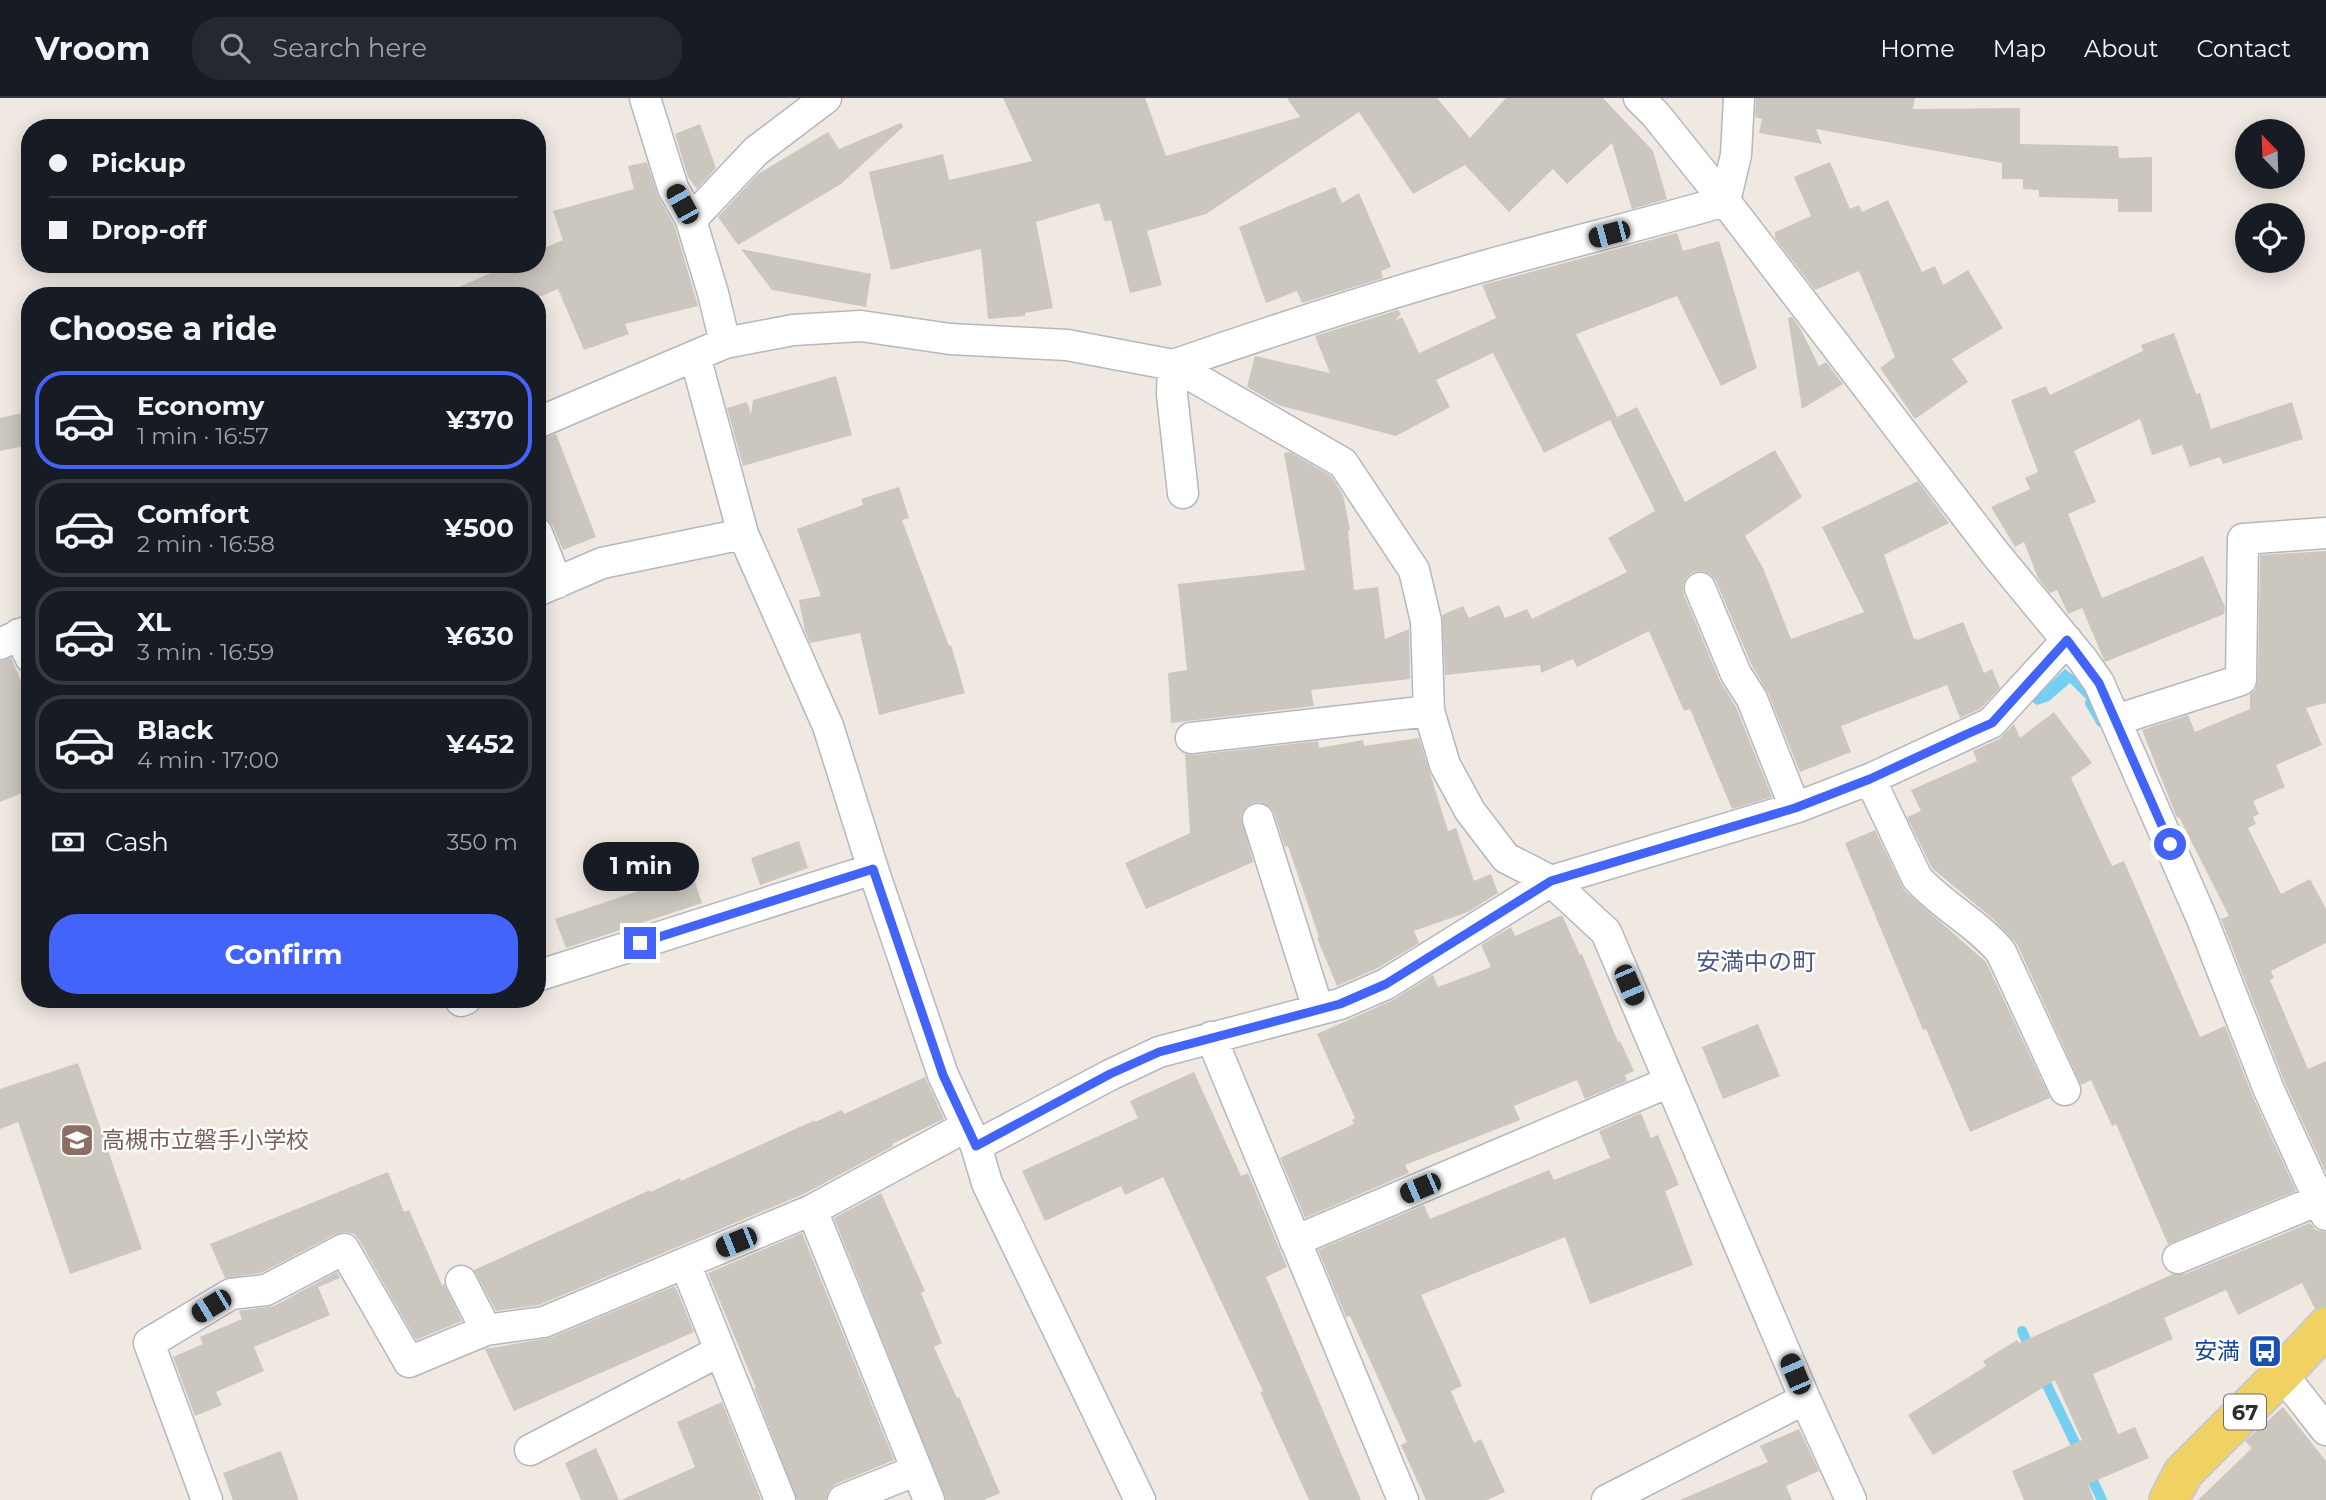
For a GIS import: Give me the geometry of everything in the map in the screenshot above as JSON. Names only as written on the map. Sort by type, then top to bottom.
[{"type":"main road","name":"67","points":[[2169,1500],[2183,1473],[2326,1327]]},
{"type":"street","points":[[646,98],[673,188],[691,220],[725,343]]},
{"type":"street","points":[[691,220],[755,150],[826,98]]},
{"type":"street","points":[[1639,98],[1725,201],[1994,552],[2099,683],[2202,919],[2269,1090],[2323,1207],[2178,1258]]},
{"type":"street","points":[[1725,201],[1736,155],[1739,98]]},
{"type":"street","points":[[1173,365],[1269,332],[1463,273],[1725,201]]},
{"type":"street","points":[[546,419],[725,343],[793,330],[861,326],[950,339],[1067,345],[1173,365],[1343,463],[1414,570],[1426,621],[1429,711],[1445,765],[1470,811],[1506,858],[1551,881],[1606,932],[1805,1399],[1851,1500]]},
{"type":"street","points":[[695,356],[743,534],[828,726],[943,1075],[972,1136],[987,1182],[1140,1500]]},
{"type":"street","points":[[1173,365],[1172,395],[1183,493]]},
{"type":"street","points":[[2116,720],[2241,680],[2243,539],[2326,533]]},
{"type":"street","points":[[547,587],[602,563],[743,534]]},
{"type":"street","points":[[1700,588],[1736,674],[1752,699],[1795,808]]},
{"type":"street","points":[[207,1500],[149,1343],[231,1294],[267,1290],[344,1249],[409,1362],[486,1330],[544,1322],[812,1210],[1159,1052],[1340,1004],[1386,984],[1551,881],[1795,808],[1870,779],[1992,723],[2067,640]]},
{"type":"street","points":[[1191,737],[1429,711]]},
{"type":"street","points":[[1870,779],[1917,878],[1928,891],[1985,934],[2001,951],[2066,1090]]},
{"type":"street","points":[[1258,819],[1318,1009]]},
{"type":"street","points":[[546,973],[873,869]]},
{"type":"street","points":[[1210,1037],[1403,1500]]},
{"type":"street","points":[[1295,1241],[1670,1082]]},
{"type":"street","points":[[812,1210],[929,1500]]},
{"type":"street","points":[[685,1263],[780,1500]]},
{"type":"street","points":[[461,1281],[486,1330]]},
{"type":"street","points":[[530,1450],[720,1351]]},
{"type":"street","points":[[2282,1374],[2326,1430]]},
{"type":"street","points":[[1607,1500],[1805,1399]]},
{"type":"street","points":[[843,1500],[917,1470]]},
{"type":"water","points":[[2065,669],[2082,682],[2090,703],[2070,683],[2049,701],[2037,705],[2031,701]]},
{"type":"building","points":[[1003,98],[1145,98],[1166,156],[1300,117],[1287,98],[1437,98],[1470,138],[1506,98],[1603,98],[1653,151],[1667,199],[1632,209],[1612,143],[1567,184],[1553,169],[1509,212],[1465,165],[1413,194],[1359,112],[1206,214],[1147,231],[1162,285],[1130,293],[1111,220],[1105,222],[1099,203],[1036,222],[1053,308],[1025,313],[1025,316],[988,319],[981,249],[891,270],[869,172],[943,154],[949,180],[1032,161]]},
{"type":"building","points":[[1756,98],[1915,98],[1913,109],[2020,108],[2020,144],[2118,146],[2119,158],[2152,157],[2152,212],[2118,212],[2118,199],[2039,197],[2039,190],[2023,189],[2023,179],[2002,179],[2002,163],[1816,129],[1822,144],[1759,133],[1762,119],[1755,117]]},
{"type":"building","points":[[901,123],[903,127],[841,184],[738,245],[718,217],[758,174],[828,132],[839,149]]},
{"type":"building","points":[[700,124],[716,168],[697,189],[688,177],[675,134]]},
{"type":"building","points":[[647,162],[658,196],[675,227],[698,306],[625,324],[629,334],[584,350],[558,289],[546,294],[546,287],[459,287],[491,273],[546,273],[546,247],[563,240],[553,211],[634,189],[628,166]]},
{"type":"building","points":[[1830,162],[1850,209],[1859,205],[1862,212],[1888,200],[1922,272],[1935,266],[1943,285],[1968,270],[2003,328],[1952,359],[1968,382],[1915,419],[1880,368],[1895,357],[1859,271],[1815,290],[1775,238],[1775,232],[1811,216],[1794,177]]},
{"type":"building","points":[[1335,187],[1342,203],[1359,193],[1391,267],[1381,271],[1383,278],[1302,303],[1297,291],[1266,303],[1239,227]]},
{"type":"building","points":[[1677,233],[1683,251],[1719,241],[1757,368],[1721,386],[1677,296],[1576,334],[1617,417],[1637,407],[1685,502],[1775,450],[1802,497],[1745,536],[1763,568],[1791,639],[1864,612],[1822,527],[1918,481],[1949,523],[1884,555],[1914,639],[1963,622],[1984,673],[1992,669],[2000,688],[1980,709],[1960,718],[1947,685],[1841,726],[1851,752],[1800,772],[1768,693],[1752,666],[1716,581],[1703,571],[1693,572],[1683,585],[1684,595],[1720,681],[1736,707],[1772,797],[1732,809],[1690,709],[1684,711],[1649,631],[1577,667],[1573,659],[1541,673],[1540,665],[1445,675],[1442,615],[1463,606],[1469,618],[1499,605],[1505,618],[1527,609],[1532,619],[1627,572],[1608,538],[1655,511],[1610,420],[1544,453],[1493,353],[1436,380],[1450,407],[1396,436],[1278,405],[1247,387],[1255,356],[1330,373],[1315,336],[1398,310],[1401,314],[1394,321],[1402,317],[1419,353],[1496,318],[1482,285]]},
{"type":"building","points":[[741,249],[871,274],[866,307],[772,290]]},
{"type":"building","points":[[1792,317],[1819,366],[1826,362],[1843,384],[1802,409],[1788,318]]},
{"type":"building","points":[[2174,333],[2196,394],[2200,393],[2211,429],[2292,402],[2303,439],[2223,464],[2220,457],[2190,467],[2182,445],[2152,455],[2140,419],[2074,451],[2096,502],[2068,514],[2102,598],[2203,556],[2225,607],[2224,614],[2105,662],[2082,608],[2068,614],[2057,590],[2050,593],[2038,578],[2024,542],[2015,547],[1991,507],[2030,489],[2025,478],[2038,472],[2011,400],[2046,386],[2050,395],[2143,351],[2141,345]]},
{"type":"building","points":[[836,376],[852,435],[743,466],[727,408],[747,402],[751,414],[753,400]]},
{"type":"building","points":[[21,413],[21,447],[0,451],[0,418]]},
{"type":"building","points":[[556,434],[596,537],[563,550],[553,526],[546,519],[546,437]]},
{"type":"building","points":[[1290,452],[1331,476],[1343,495],[1350,530],[1354,590],[1378,587],[1385,639],[1409,629],[1410,679],[1311,690],[1314,706],[1171,723],[1168,673],[1187,670],[1178,584],[1305,570],[1284,453]]},
{"type":"building","points":[[899,487],[909,518],[902,520],[949,646],[951,645],[965,693],[879,715],[860,633],[810,643],[799,600],[821,596],[797,529],[863,505],[861,499]]},
{"type":"building","points":[[2326,551],[2326,703],[2306,708],[2322,745],[2276,765],[2285,787],[2253,801],[2259,814],[2253,817],[2256,824],[2248,828],[2281,894],[2310,879],[2326,909],[2326,943],[2271,971],[2274,978],[2270,980],[2308,1069],[2326,1061],[2326,1173],[2285,1083],[2221,919],[2229,916],[2179,817],[2177,818],[2142,730],[2188,715],[2195,732],[2250,709],[2250,694],[2255,690],[2258,680],[2260,555]]},
{"type":"building","points":[[11,658],[21,681],[21,794],[0,802],[0,661]]},
{"type":"building","points":[[2054,712],[2092,763],[2071,778],[2112,866],[2124,861],[2200,1037],[2225,1026],[2253,1097],[2296,1191],[2168,1244],[2116,1124],[2112,1126],[2091,1080],[2081,1085],[2017,944],[1993,919],[1932,868],[1907,817],[1921,811],[1911,790],[1977,761],[1973,751],[1999,739],[2014,724],[2020,738]]},
{"type":"building","points":[[1419,738],[1448,831],[1456,828],[1474,881],[1491,874],[1498,893],[1468,912],[1414,931],[1419,943],[1378,968],[1337,986],[1317,938],[1319,937],[1288,846],[1285,847],[1274,813],[1269,806],[1261,802],[1246,807],[1241,816],[1253,862],[1146,909],[1125,863],[1190,833],[1185,754],[1318,741],[1319,748],[1363,740],[1364,746]]},
{"type":"building","points":[[1875,830],[1904,890],[1986,962],[2050,1098],[1970,1132],[1926,1029],[1923,1030],[1845,843]]},
{"type":"building","points":[[799,841],[808,868],[760,885],[751,858]]},
{"type":"building","points":[[692,873],[702,903],[566,948],[555,919]]},
{"type":"building","points":[[1562,915],[1580,955],[1582,954],[1618,1042],[1620,1041],[1634,1071],[1625,1075],[1627,1081],[1585,1099],[1577,1080],[1514,1106],[1520,1120],[1405,1165],[1409,1173],[1305,1218],[1280,1158],[1354,1124],[1352,1120],[1355,1118],[1317,1034],[1393,1000],[1433,975],[1438,987],[1491,967],[1481,945],[1511,927],[1515,936]]},
{"type":"building","points":[[1758,1024],[1780,1076],[1723,1099],[1702,1047]]},
{"type":"building","points":[[78,1063],[142,1249],[70,1274],[18,1122],[0,1129],[0,1089]]},
{"type":"building","points":[[1194,1072],[1241,1176],[1248,1173],[1287,1267],[1266,1277],[1361,1500],[1309,1500],[1260,1392],[1263,1391],[1163,1177],[1125,1195],[1121,1186],[1045,1221],[1022,1171],[1138,1118],[1130,1101]]},
{"type":"building","points":[[925,1077],[944,1119],[892,1144],[893,1146],[804,1194],[539,1305],[496,1311],[474,1270],[650,1190],[651,1192],[680,1178],[681,1181],[815,1120],[842,1110],[844,1114]]},
{"type":"building","points":[[1641,1113],[1651,1138],[1658,1135],[1679,1185],[1665,1191],[1693,1265],[1590,1304],[1565,1237],[1421,1295],[1462,1386],[1451,1391],[1474,1443],[1481,1439],[1505,1492],[1487,1500],[1426,1500],[1401,1445],[1407,1442],[1350,1316],[1346,1317],[1318,1250],[1424,1205],[1430,1219],[1549,1170],[1554,1180],[1610,1158],[1599,1131]]},
{"type":"building","points":[[388,1172],[404,1212],[409,1210],[442,1285],[444,1284],[462,1321],[416,1340],[359,1240],[354,1234],[345,1232],[336,1234],[261,1273],[225,1278],[210,1244]]},
{"type":"building","points":[[881,1193],[925,1291],[921,1293],[942,1343],[934,1347],[957,1398],[959,1397],[1000,1493],[984,1500],[946,1500],[834,1218]]},
{"type":"building","points":[[2310,1223],[2316,1230],[2326,1232],[2326,1306],[2315,1309],[2302,1283],[2238,1315],[2226,1290],[2164,1318],[2173,1339],[2093,1374],[2118,1434],[2135,1427],[2149,1458],[2088,1484],[2094,1500],[2024,1500],[2012,1471],[2082,1440],[2055,1380],[1933,1455],[1908,1415],[1986,1366],[1983,1361],[2017,1340],[2019,1343],[2173,1274],[2185,1274]]},
{"type":"building","points":[[802,1233],[894,1460],[836,1484],[829,1490],[826,1500],[797,1500],[756,1388],[708,1273]]},
{"type":"building","points":[[337,1272],[340,1278],[318,1287],[330,1315],[254,1347],[264,1371],[216,1392],[222,1405],[195,1416],[173,1357],[203,1344],[200,1337],[242,1319],[239,1311],[274,1306]]},
{"type":"building","points":[[675,1286],[694,1332],[514,1411],[485,1349],[550,1338]]},
{"type":"building","points":[[722,1402],[761,1500],[621,1500],[695,1467],[677,1422]]},
{"type":"building","points":[[2283,1407],[2326,1461],[2326,1500],[2198,1500],[2252,1448],[2245,1441]]},
{"type":"building","points":[[1799,1429],[1819,1471],[1786,1486],[1792,1500],[1680,1500],[1768,1462],[1760,1446]]},
{"type":"building","points":[[596,1448],[619,1500],[581,1500],[565,1463]]},
{"type":"building","points":[[281,1451],[299,1500],[233,1500],[223,1473]]},
{"type":"waterway","points":[[2090,703],[2101,722]]},
{"type":"waterway","points":[[2022,1331],[2031,1351]]},
{"type":"waterway","points":[[2042,1375],[2081,1455]]},
{"type":"waterway","points":[[2087,1469],[2102,1500]]},
{"type":"place","name":"高槻市立磐手小学校","points":[[77,1140]]},
{"type":"place","name":"安満","points":[[2265,1351]]},
{"type":"district","name":"安満中の町","points":[[1756,961]]},
{"type":"route","points":[[640,943],[873,869],[943,1075],[976,1146],[1110,1074],[1159,1052],[1340,1004],[1386,984],[1551,881],[1795,808],[1870,779],[1992,723],[2067,640],[2099,683],[2170,844]]}]
